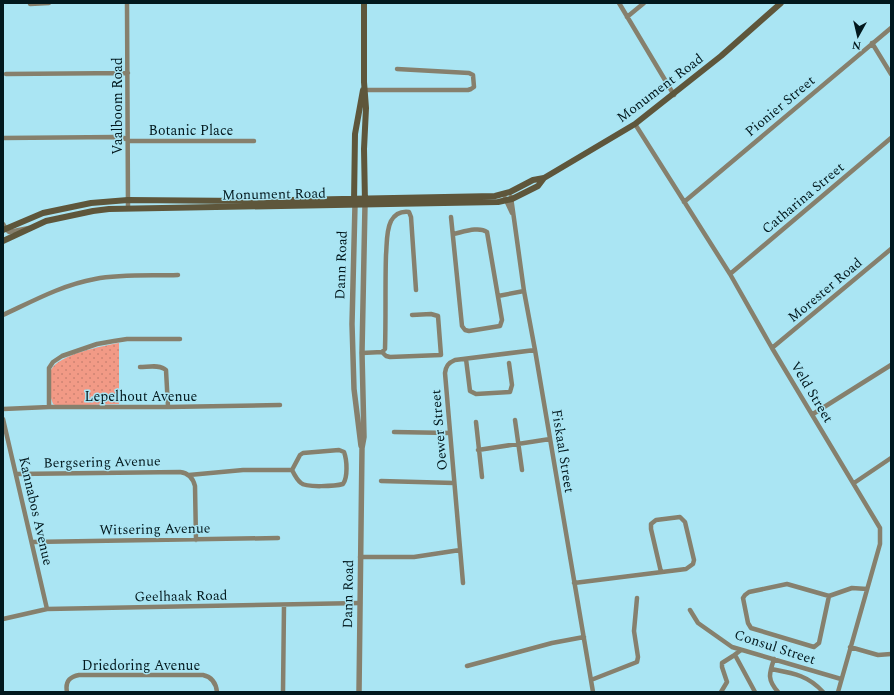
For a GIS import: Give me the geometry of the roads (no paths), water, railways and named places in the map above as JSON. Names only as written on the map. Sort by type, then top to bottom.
[{"type":"main road","name":"Dann Road","points":[[364,3],[365,202]]},
{"type":"main road","name":"Monument Road","points":[[365,202],[495,196],[507,193],[533,180],[544,178],[635,124],[721,56],[781,3]]},
{"type":"main road","name":"Dann Road","points":[[354,202],[355,134],[364,82]]},
{"type":"main road","name":"Monument Road","points":[[4,228],[43,213],[76,205],[128,200],[484,203],[509,200],[538,186],[544,178]]},
{"type":"main road","name":"Monument Road","points":[[3,241],[46,221],[98,210],[354,202]]},
{"type":"main road","points":[[76,205],[97,207],[98,210]]},
{"type":"street","points":[[30,4],[49,3]]},
{"type":"street","name":"Vaalboom Road","points":[[128,3],[128,208]]},
{"type":"street","points":[[619,3],[674,94]]},
{"type":"street","points":[[627,17],[644,3]]},
{"type":"street","name":"Pionier Street","points":[[684,202],[891,28]]},
{"type":"street","points":[[872,44],[891,74]]},
{"type":"street","points":[[365,90],[468,90],[474,87],[473,75],[471,73],[397,69]]},
{"type":"street","points":[[6,74],[128,73]]},
{"type":"street","name":"Veld Street","points":[[635,124],[730,274],[772,348],[878,522],[881,533],[880,544],[838,692]]},
{"type":"street","name":"Botanic Place","points":[[3,138],[117,137],[124,138],[129,141],[254,141]]},
{"type":"street","name":"Catharina Street","points":[[730,274],[891,138]]},
{"type":"street","name":"Fiskaal Street","points":[[507,193],[513,214],[524,291],[593,692]]},
{"type":"street","name":"Dann Road","points":[[354,202],[352,283],[354,389],[362,448]]},
{"type":"street","name":"Dann Road","points":[[359,692],[362,448],[364,433],[362,353],[365,202]]},
{"type":"street","points":[[362,353],[382,352],[386,349],[385,278],[388,236],[390,223],[395,215],[405,211],[409,212],[411,217],[416,290]]},
{"type":"street","points":[[451,217],[454,234],[462,326],[465,330],[471,331],[501,325],[502,320],[488,232],[478,229],[454,234]]},
{"type":"street","points":[[4,228],[9,232],[30,228]]},
{"type":"street","name":"Morester Road","points":[[772,348],[891,249]]},
{"type":"street","points":[[3,315],[53,292],[88,281],[123,276],[178,275]]},
{"type":"street","points":[[498,296],[524,291]]},
{"type":"street","points":[[382,352],[386,356],[390,357],[441,355],[438,316],[431,314],[412,315]]},
{"type":"street","points":[[49,407],[49,368],[53,362],[62,356],[97,344],[127,339],[180,339]]},
{"type":"street","name":"Oewer Street","points":[[463,583],[445,373],[446,367],[455,360],[535,350]]},
{"type":"street","points":[[466,359],[470,390],[476,394],[510,392],[512,385],[509,363]]},
{"type":"street","points":[[813,414],[891,365]]},
{"type":"street","points":[[140,367],[159,366],[165,368],[168,407]]},
{"type":"street","name":"Lepelhout Avenue","points":[[3,410],[49,407],[280,405]]},
{"type":"street","name":"Kannabos Avenue","points":[[3,419],[47,609]]},
{"type":"street","points":[[515,420],[522,470]]},
{"type":"street","points":[[476,422],[482,477]]},
{"type":"street","points":[[394,432],[450,433]]},
{"type":"street","points":[[478,450],[550,439]]},
{"type":"street","points":[[339,450],[345,454],[346,478],[340,485],[303,485],[298,481],[292,470],[300,455],[306,451],[339,450]]},
{"type":"street","points":[[854,483],[891,458]]},
{"type":"street","name":"Bergsering Avenue","points":[[16,474],[180,472],[189,475],[243,470],[292,470]]},
{"type":"street","points":[[189,475],[193,479],[196,486],[196,540]]},
{"type":"street","points":[[381,481],[454,483]]},
{"type":"street","points":[[574,583],[686,569],[694,564],[685,522],[680,517],[656,520],[651,524],[661,572]]},
{"type":"street","name":"Witsering Avenue","points":[[32,542],[278,538]]},
{"type":"street","points":[[360,558],[414,557],[460,550]]},
{"type":"street","points":[[829,596],[819,643],[814,647],[751,628],[748,624],[743,598],[749,592],[787,584],[829,596],[852,588],[867,589]]},
{"type":"street","points":[[591,680],[637,662],[638,657],[634,630],[636,598]]},
{"type":"street","name":"Geelhaak Road","points":[[3,619],[47,609],[360,603]]},
{"type":"street","points":[[283,692],[284,605]]},
{"type":"street","name":"Consul Street","points":[[690,610],[700,624],[731,646],[841,679]]},
{"type":"street","points":[[467,666],[552,643],[584,637]]},
{"type":"street","points":[[850,647],[873,654],[891,654]]},
{"type":"street","points":[[721,692],[727,682],[722,663],[741,650]]},
{"type":"street","points":[[735,655],[755,692]]},
{"type":"street","points":[[774,659],[770,680],[778,692]]},
{"type":"street","points":[[771,670],[802,676],[808,679],[823,692]]},
{"type":"street","name":"Driedoring Avenue","points":[[67,692],[66,685],[68,680],[79,676],[195,675],[203,675],[211,679],[216,686],[217,692]]}]
